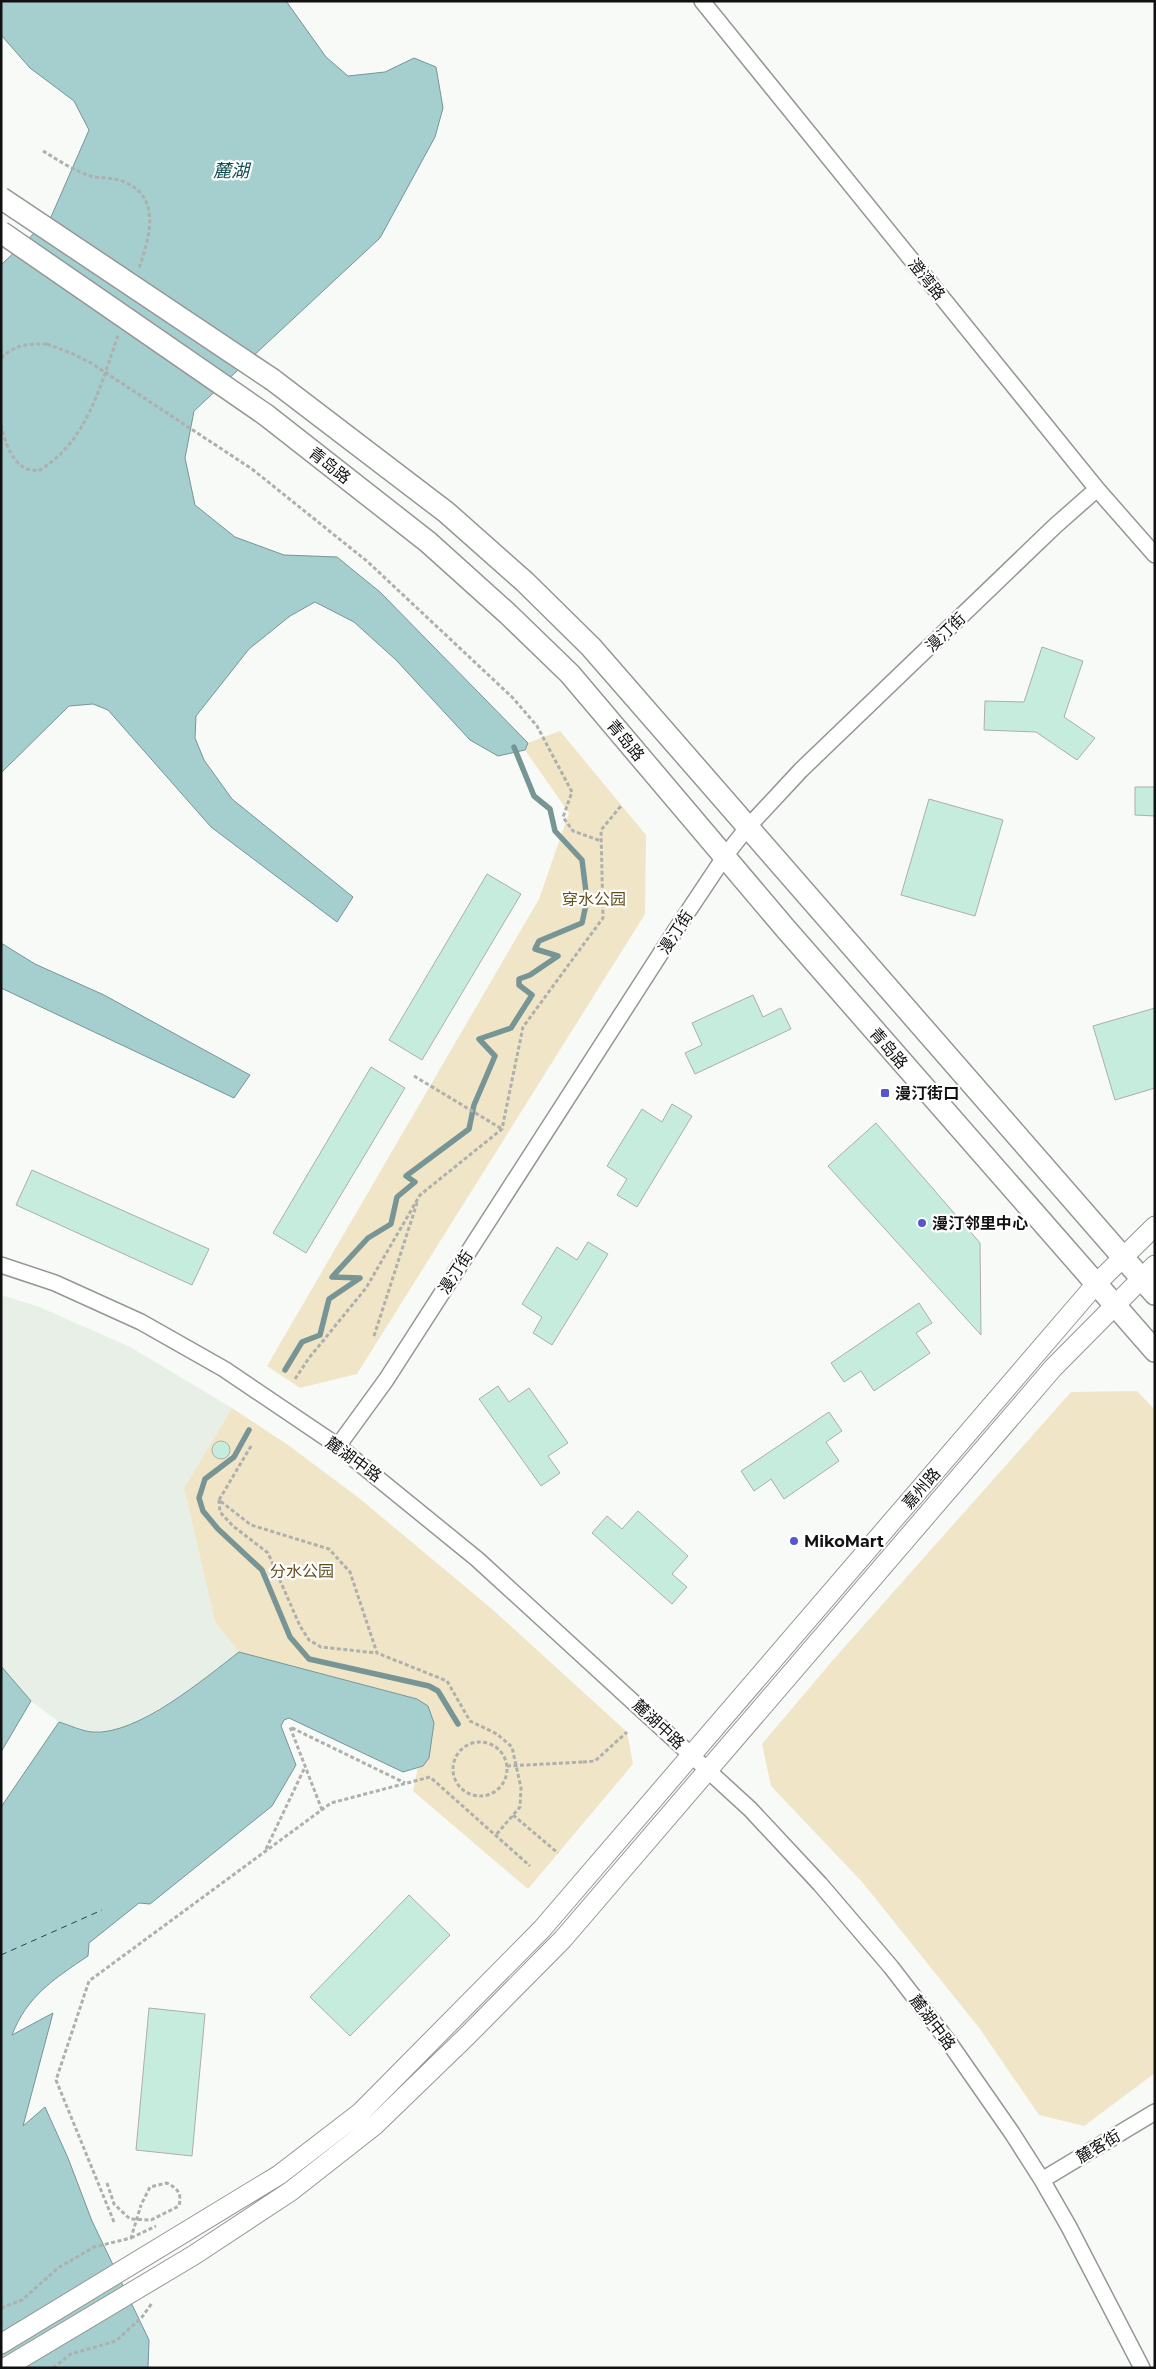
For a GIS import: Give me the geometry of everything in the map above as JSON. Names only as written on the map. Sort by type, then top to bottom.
[{"type":"main road","name":"青岛路","points":[[1,198],[274,380],[446,512],[525,582],[592,647],[1121,1258],[1147,1272],[1155,1294]]},
{"type":"main road","name":"青岛路","points":[[1,232],[266,415],[428,542],[508,614],[570,674],[791,936],[1155,1351]]},
{"type":"street","name":"澄湾路","points":[[702,1],[1098,489],[1155,556]]},
{"type":"street","name":"漫汀街","points":[[338,1446],[386,1380],[725,856],[747,828],[801,770],[1048,533],[1098,489]]},
{"type":"street","name":"嘉州路","points":[[1,2344],[182,2232],[279,2176],[361,2112],[542,1929],[1096,1284],[1155,1226]]},
{"type":"street","name":"麓湖中路","points":[[1,1265],[55,1284],[141,1322],[224,1369],[338,1446],[477,1559],[750,1809],[820,1884],[891,1967],[948,2040],[1042,2180],[1069,2227],[1142,2368]]},
{"type":"street","name":"嘉州路","points":[[5,2368],[194,2255],[291,2190],[375,2124],[466,2037],[563,1939],[1053,1368],[1147,1272]]},
{"type":"street","name":"麓客街","points":[[1042,2180],[1155,2112]]},
{"type":"path","points":[[1,358],[11,349],[23,344],[47,344],[71,352],[252,469],[368,562],[513,698],[537,726],[572,792],[563,817],[573,831],[601,841]]},
{"type":"path","points":[[295,1379],[309,1358],[366,1288],[420,1196],[502,1129],[523,1027],[603,918],[601,830],[621,806]]},
{"type":"path","points":[[414,1076],[502,1129]]},
{"type":"path","points":[[374,1336],[420,1196]]},
{"type":"path","points":[[251,1446],[219,1500],[220,1512],[233,1526],[268,1553],[300,1626],[309,1640],[321,1647],[378,1652],[447,1681],[470,1721],[497,1734],[512,1747],[521,1788],[520,1806],[495,1836]]},
{"type":"path","points":[[219,1500],[251,1525],[329,1549],[350,1572],[378,1652]]},
{"type":"path","points":[[322,1810],[290,1727],[406,1783]]},
{"type":"path","points":[[507,1766],[595,1761],[627,1732]]},
{"type":"path","points":[[473,1742],[492,1744],[505,1757],[507,1766],[503,1784],[489,1795],[472,1795],[458,1785],[453,1768],[458,1752],[473,1742]]},
{"type":"path","points":[[266,1851],[305,1766]]},
{"type":"path","points":[[114,2222],[56,2080],[89,1981],[331,1804],[406,1783],[430,1777],[530,1866]]},
{"type":"path","points":[[513,1815],[558,1853]]},
{"type":"path","points":[[1,2308],[22,2300],[58,2268],[94,2247],[132,2238],[136,2221],[139,2213],[141,2205],[150,2187],[167,2183],[178,2189],[181,2197],[180,2206],[152,2220],[144,2220],[137,2219],[130,2219],[114,2204],[107,2183]]},
{"type":"path","points":[[53,2368],[71,2354],[116,2341],[142,2317],[153,2301]]},
{"type":"shaded area","points":[[1,1295],[37,1306],[130,1347],[232,1408],[184,1488],[215,1622],[239,1652],[184,1694],[125,1728],[93,1732],[59,1722],[31,1701],[1,1666]]},
{"type":"green space","name":"穿水公园","points":[[560,731],[646,835],[645,914],[357,1374],[300,1388],[267,1366],[539,899],[569,813],[525,750],[528,743]]},
{"type":"green space","points":[[1137,1391],[1155,1410],[1155,2073],[1084,2126],[1039,2115],[980,2029],[863,1883],[771,1786],[762,1744],[833,1660],[1071,1392]]},
{"type":"green space","name":"分水公园","points":[[232,1408],[288,1445],[359,1498],[492,1609],[627,1732],[633,1764],[528,1889],[413,1791],[426,1729],[417,1699],[239,1652],[215,1622],[184,1488]]},
{"type":"water","name":"麓湖","points":[[1,1],[286,1],[326,57],[348,76],[385,72],[414,58],[436,67],[443,108],[435,137],[380,238],[194,411],[185,458],[195,505],[235,537],[284,555],[337,557],[380,592],[528,743],[525,750],[498,756],[470,740],[396,660],[354,622],[315,602],[290,616],[249,649],[196,716],[195,738],[204,760],[232,799],[353,897],[337,922],[211,827],[108,710],[93,704],[69,706],[1,773],[1,265],[51,217],[89,130],[74,101],[30,68],[1,35]]},
{"type":"water","points":[[1,943],[35,964],[104,995],[250,1075],[234,1098],[1,988]]},
{"type":"water","points":[[239,1652],[417,1699],[428,1706],[434,1723],[429,1758],[423,1766],[403,1772],[289,1718],[284,1720],[281,1726],[296,1765],[272,1806],[150,1904],[139,1903],[89,1943],[88,1956],[53,1981],[25,2009],[12,2035],[53,2013],[23,2126],[45,2107],[68,2158],[92,2221],[149,2340],[148,2368],[1,2368],[1,1807],[59,1722],[92,1732],[110,1731],[129,1725],[170,1703]]},
{"type":"water","points":[[1,1666],[31,1701],[1,1752]]},
{"type":"building","points":[[1042,647],[1083,661],[1064,717],[1095,738],[1077,760],[1036,732],[984,730],[985,701],[1024,702]]},
{"type":"building","points":[[1135,787],[1155,787],[1155,816],[1135,815]]},
{"type":"building","points":[[929,799],[1003,820],[975,916],[901,895]]},
{"type":"building","points":[[487,874],[521,894],[422,1060],[389,1040]]},
{"type":"building","points":[[753,995],[763,1017],[781,1008],[791,1029],[695,1074],[685,1053],[702,1045],[692,1023]]},
{"type":"building","points":[[1155,1008],[1155,1088],[1115,1100],[1093,1026]]},
{"type":"building","points":[[371,1067],[405,1088],[306,1253],[273,1233]]},
{"type":"building","points":[[672,1104],[692,1116],[637,1207],[617,1195],[627,1179],[607,1166],[642,1109],[662,1122]]},
{"type":"building","name":"漫汀邻里中心","points":[[876,1123],[980,1243],[981,1335],[828,1166]]},
{"type":"building","points":[[32,1170],[209,1249],[192,1285],[16,1205]]},
{"type":"building","points":[[588,1242],[608,1254],[552,1345],[533,1333],[542,1317],[522,1304],[557,1247],[577,1260]]},
{"type":"building","points":[[919,1303],[932,1323],[916,1333],[930,1353],[874,1391],[861,1371],[844,1382],[831,1363]]},
{"type":"building","points":[[498,1386],[509,1402],[529,1388],[568,1443],[548,1456],[560,1473],[541,1486],[479,1399]]},
{"type":"building","points":[[829,1412],[842,1431],[826,1442],[839,1461],[784,1499],[771,1479],[754,1491],[741,1471]]},
{"type":"building","points":[[217,1441],[225,1441],[230,1446],[228,1457],[217,1459],[212,1454],[212,1446]]},
{"type":"building","points":[[638,1511],[688,1556],[672,1574],[687,1587],[672,1604],[592,1533],[607,1516],[622,1529]]},
{"type":"building","points":[[409,1895],[450,1935],[350,2036],[310,1997]]},
{"type":"building","points":[[149,2008],[205,2014],[192,2156],[136,2150]]},
{"type":"waterway","points":[[285,1370],[302,1342],[320,1335],[329,1299],[360,1278],[332,1277],[368,1238],[391,1224],[397,1197],[415,1182],[406,1176],[469,1129],[474,1105],[495,1056],[479,1039],[511,1028],[532,995],[519,985],[519,979],[530,975],[558,956],[535,949],[539,941],[582,923],[587,900],[582,860],[555,831],[550,809],[534,796],[514,747]]},
{"type":"waterway","points":[[249,1430],[234,1457],[205,1479],[199,1498],[203,1511],[218,1529],[262,1570],[290,1637],[309,1659],[429,1686],[438,1691],[458,1724]]},
{"type":"ferry route","points":[[1,1955],[102,1910]]},
{"type":"place","name":"漫汀街口","points":[[885,1093]]},
{"type":"place","name":"漫汀邻里中心","points":[[922,1223]]},
{"type":"place","name":"MikoMart","points":[[794,1541]]}]
